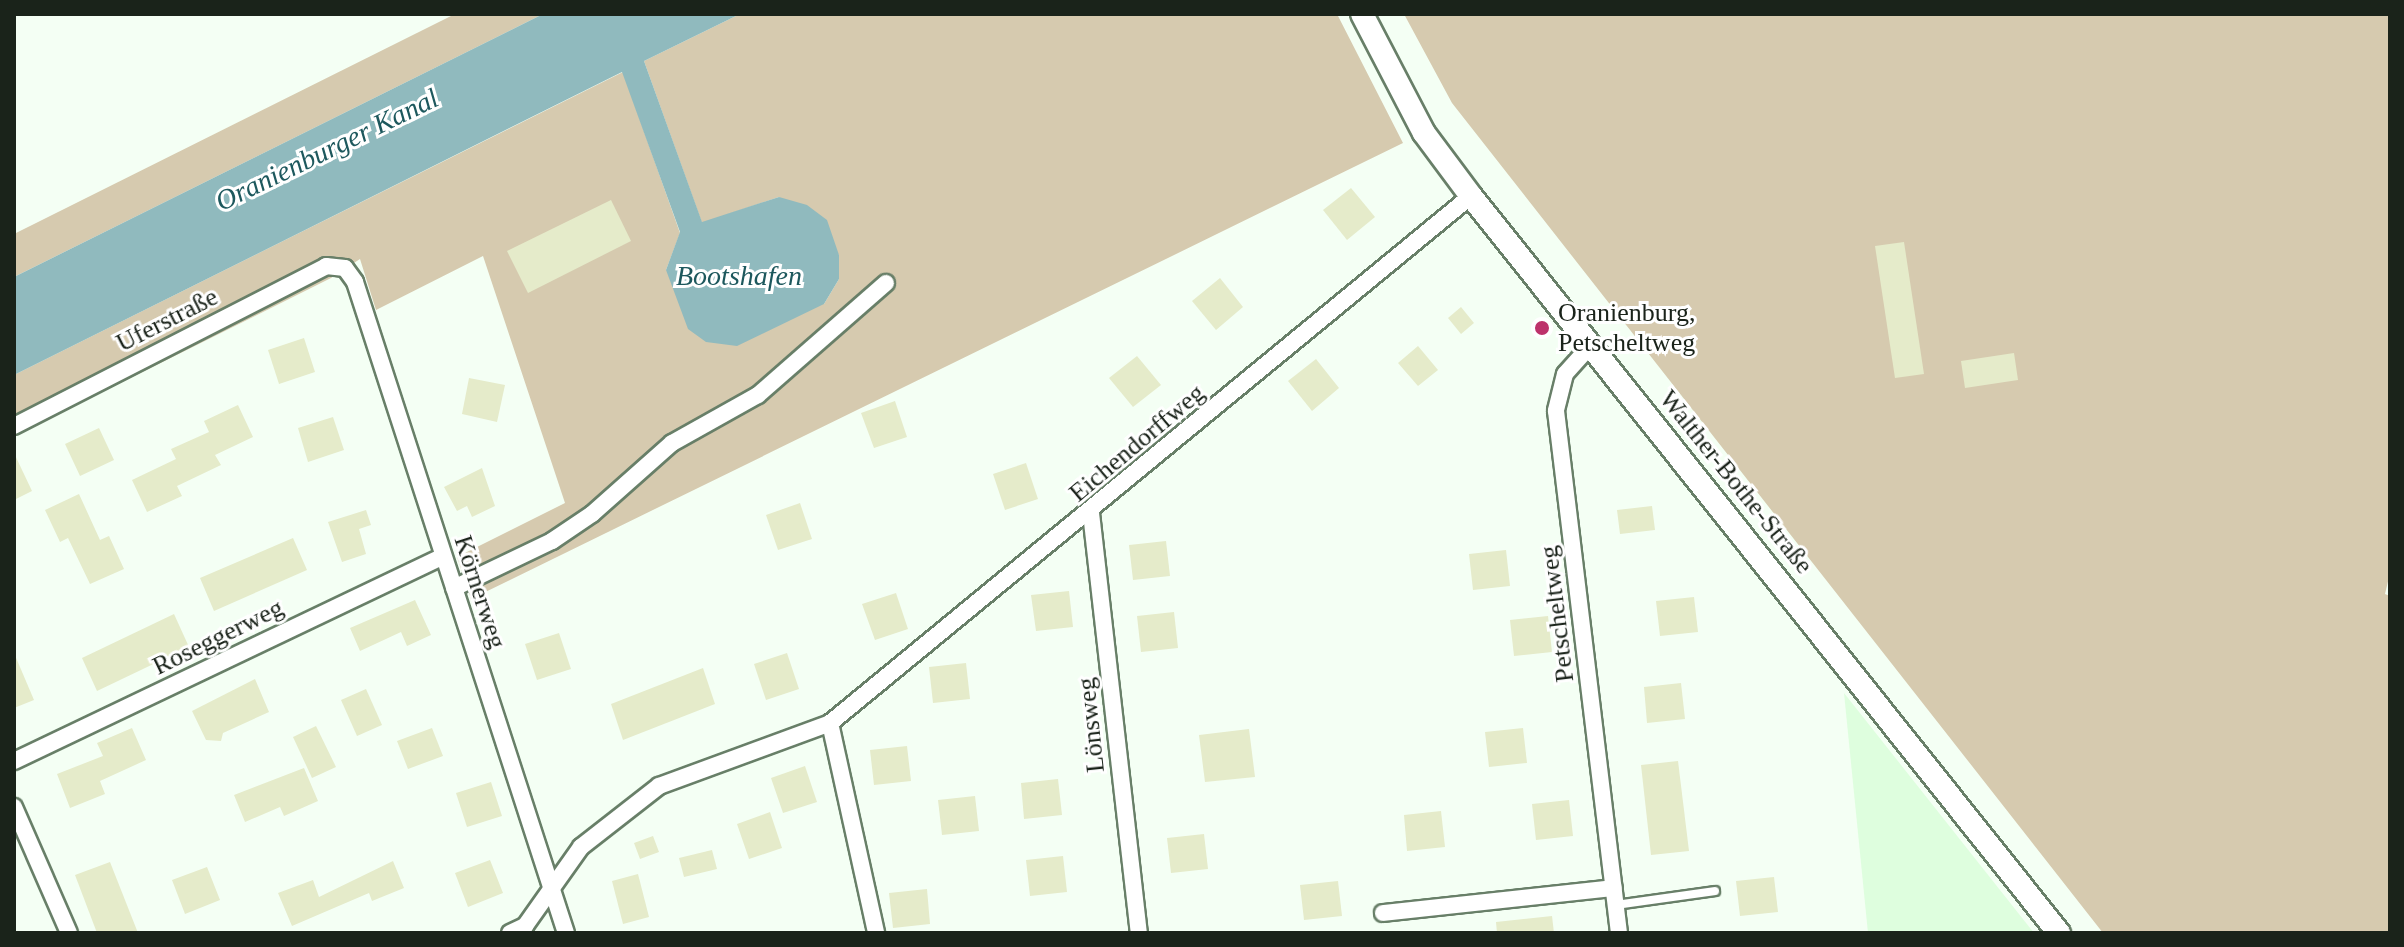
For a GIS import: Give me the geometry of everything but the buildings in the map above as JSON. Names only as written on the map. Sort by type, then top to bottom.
[{"type":"street","name":"Walther-Bothe-Straße","points":[[1362,14],[1424,133],[1471,196],[2059,933]]},
{"type":"street","name":"Eichendorffweg","points":[[510,933],[525,926],[581,847],[659,786],[830,723],[1091,513],[1471,196]]},
{"type":"street","name":"Uferstraße","points":[[14,426],[326,266],[345,268]]},
{"type":"street","name":"Körnerweg","points":[[345,268],[355,282],[566,933]]},
{"type":"street","points":[[454,588],[552,541],[592,514],[672,443],[758,395],[886,283]]},
{"type":"street","name":"Petscheltweg","points":[[1591,345],[1565,374],[1556,411],[1619,933]]},
{"type":"street","name":"Lönsweg","points":[[1091,513],[1139,933]]},
{"type":"street","name":"Roseggerweg","points":[[14,761],[443,556]]},
{"type":"street","points":[[830,723],[876,933]]},
{"type":"street","points":[[14,807],[69,933]]},
{"type":"street","points":[[1383,913],[1614,888]]},
{"type":"lane","points":[[1616,905],[1715,891]]},
{"type":"shaded area","points":[[455,14],[543,14],[14,277],[14,234]]},
{"type":"shaded area","points":[[740,14],[1337,14],[1403,143],[471,599],[457,557],[565,503],[483,256],[376,310],[360,259],[331,278],[14,436],[14,375],[623,72],[680,233],[666,270],[824,304],[839,279],[839,255],[779,197],[702,223],[644,61]]},
{"type":"shaded area","points":[[1404,14],[2390,14],[2390,573],[2385,594],[2390,596],[2390,933],[2103,933],[1452,103]]},
{"type":"shaded area","points":[[1844,693],[2034,933],[1868,933]]},
{"type":"water","points":[[543,14],[740,14],[644,61],[702,222],[779,197],[807,205],[827,220],[839,255],[839,279],[824,304],[737,346],[706,342],[688,329],[666,270],[680,232],[622,72],[14,375],[14,277]]},
{"type":"place","name":"Oranienburg, Petscheltweg","points":[[1542,328]]},
{"type":"water label","name":"Oranienburger Kanal","points":[[327,150]]},
{"type":"water label","name":"Bootshafen","points":[[739,276]]}]
